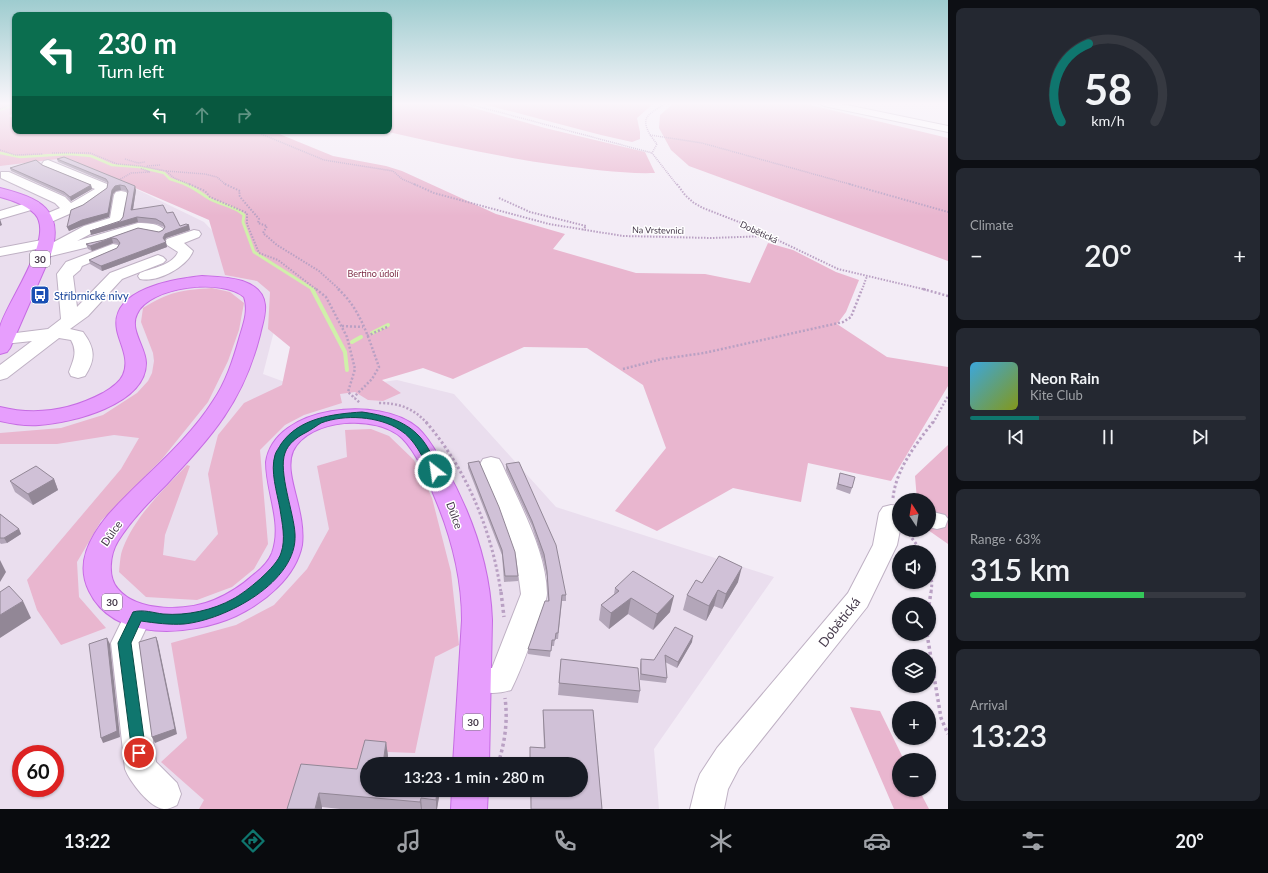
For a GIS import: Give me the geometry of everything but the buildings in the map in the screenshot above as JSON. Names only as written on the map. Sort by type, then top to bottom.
[{"type":"main road","points":[[0,192],[24,200],[33,205],[43,214],[46,219]]},
{"type":"main road","name":"30","points":[[2,344],[6,321],[45,248],[49,232],[46,219]]},
{"type":"main road","name":"Důlce","points":[[0,414],[28,419],[58,417],[98,404],[125,387],[135,370],[136,362],[126,330],[126,317],[128,310],[143,297],[156,291],[186,284],[217,282],[241,287],[250,291],[254,297],[256,305],[255,316],[244,357],[234,383],[220,407],[204,428],[126,513],[102,546],[97,560],[97,576],[101,586],[108,599],[122,609],[138,616],[164,619],[184,619],[212,613],[239,602],[276,571],[287,554],[290,535],[278,467],[280,453],[285,443],[291,437],[318,422],[348,416],[375,416],[392,421],[404,428],[416,438],[443,484],[457,520],[470,567],[476,597],[477,633],[488,680],[472,757]]},
{"type":"main road","points":[[469,809],[470,797]]},
{"type":"street","points":[[46,219],[69,210],[91,198],[101,191],[102,187],[48,157]]},
{"type":"street","points":[[5,174],[60,200],[69,210]]},
{"type":"street","points":[[45,248],[116,221],[119,189]]},
{"type":"street","points":[[77,192],[91,198]]},
{"type":"street","points":[[0,215],[33,205]]},
{"type":"street","points":[[89,230],[92,213]]},
{"type":"street","points":[[0,252],[45,248],[100,240],[138,227],[147,227],[158,232],[71,265],[70,321]]},
{"type":"street","points":[[97,295],[178,262],[182,259],[186,251],[184,248],[172,242],[194,234]]},
{"type":"street","points":[[0,374],[82,312],[116,276],[158,260]]},
{"type":"street","points":[[2,344],[54,333],[77,336],[85,350],[85,356],[78,372]]},
{"type":"street","points":[[488,680],[515,648],[534,594],[529,557],[512,512],[491,464]]},
{"type":"street","name":"Dobětická","points":[[706,809],[712,785],[728,758],[858,600],[884,546],[890,525],[892,524]]},
{"type":"street","points":[[138,616],[125,643],[141,769],[164,794]]},
{"type":"path","name":"Na Vrstevnici","points":[[277,141],[324,160],[393,171],[402,178],[434,193],[549,224],[623,236],[711,238],[768,236]]},
{"type":"path","points":[[606,141],[652,153],[658,144],[655,141]]},
{"type":"path","points":[[687,141],[702,143],[948,212]]},
{"type":"path","points":[[0,150],[15,155],[48,157],[73,152],[90,153],[117,164],[144,166],[160,165]]},
{"type":"path","name":"Dobětická","points":[[652,153],[685,195],[694,203],[703,208],[744,224],[838,269],[909,285],[948,296]]},
{"type":"path","points":[[125,159],[144,166],[166,171],[205,174],[217,177],[227,186],[240,191],[239,195],[241,199],[257,214],[259,219],[258,223],[267,226],[263,233],[277,245],[319,271],[345,295],[362,321],[379,368],[372,379],[354,397]]},
{"type":"path","points":[[138,163],[145,162]]},
{"type":"path","points":[[119,189],[131,173],[150,172],[140,168],[144,166]]},
{"type":"path","points":[[166,171],[174,178],[205,191],[210,197],[242,210],[246,214],[247,224],[259,253],[278,260],[326,297],[347,337],[355,369],[348,392],[360,403]]},
{"type":"path","points":[[499,198],[530,212],[586,226],[584,230]]},
{"type":"path","points":[[623,369],[662,360],[704,353],[843,322],[851,317],[867,276]]},
{"type":"path","points":[[342,326],[363,327]]},
{"type":"path","points":[[367,336],[387,327]]},
{"type":"path","points":[[895,493],[894,487],[911,450],[936,419],[948,396]]},
{"type":"path","points":[[928,641],[941,718],[948,734]]},
{"type":"path","points":[[488,680],[506,706],[505,739],[500,757]]},
{"type":"shaded area","points":[[68,156],[204,222],[253,273],[282,300],[263,374],[312,392],[397,380],[454,394],[556,507],[774,577],[654,749],[659,809],[0,809],[0,161]]},
{"type":"green space","name":"Bertino údolí","points":[[0,141],[296,141],[333,156],[386,166],[402,171],[496,214],[565,234],[553,249],[636,273],[705,274],[750,283],[768,243],[793,250],[836,272],[859,280],[846,312],[837,324],[887,357],[948,367],[948,386],[891,481],[808,463],[801,502],[733,488],[657,531],[615,511],[666,448],[643,385],[587,348],[524,347],[453,379],[423,368],[382,380],[401,393],[383,401],[368,400],[355,392],[340,394],[342,403],[304,415],[285,425],[260,450],[268,544],[254,569],[232,587],[197,600],[146,597],[119,572],[121,554],[128,536],[151,504],[187,465],[190,466],[165,535],[163,555],[195,561],[218,534],[208,474],[218,435],[244,403],[282,385],[290,347],[268,329],[270,292],[257,281],[225,275],[209,220],[66,158],[0,166]]},
{"type":"green space","points":[[428,141],[598,141],[645,152],[655,173],[630,173],[557,165],[470,150]]},
{"type":"green space","points":[[666,141],[948,141],[948,261],[689,166],[671,150]]},
{"type":"green space","points":[[212,288],[230,292],[244,303],[239,330],[228,361],[208,402],[162,459],[101,521],[77,562],[79,597],[106,628],[61,645],[37,610],[27,580],[121,469],[139,438],[114,435],[57,444],[0,444],[0,433],[61,428],[103,415],[137,393],[148,381],[152,373],[154,361],[153,353],[141,322],[143,308],[168,295]]},
{"type":"green space","points":[[371,429],[389,436],[414,460],[432,498],[451,572],[459,645],[435,657],[415,753],[363,751],[362,757],[360,757],[356,780],[288,809],[199,809],[204,800],[161,762],[187,738],[171,643],[236,625],[274,605],[307,569],[329,529],[317,466],[347,457],[345,430]]},
{"type":"green space","points":[[948,445],[948,544],[936,536],[936,493],[916,493],[915,476]]},
{"type":"green space","points":[[850,707],[880,711],[892,736],[892,745],[897,745],[901,753],[892,753],[892,797],[923,797],[929,809],[894,809]]},
{"type":"waterway","points":[[0,153],[20,157],[69,154],[91,156],[112,165],[139,167],[164,173],[170,179],[185,184]]},
{"type":"waterway","points":[[185,184],[210,199],[232,208],[244,215],[243,222],[254,252],[314,290]]},
{"type":"waterway","points":[[312,289],[345,352],[347,370]]},
{"type":"waterway","points":[[372,333],[388,325]]},
{"type":"waterway","points":[[352,342],[361,337]]},
{"type":"place","name":"Stříbrnické nivy","points":[[40,295]]},
{"type":"route","points":[[139,753],[125,643],[138,616],[164,619],[184,619],[212,613],[239,602],[276,571],[287,554],[290,535],[278,467],[280,453],[285,443],[291,437],[304,428],[334,417],[362,415],[375,416],[392,421],[404,428],[416,438],[435,471]]}]
